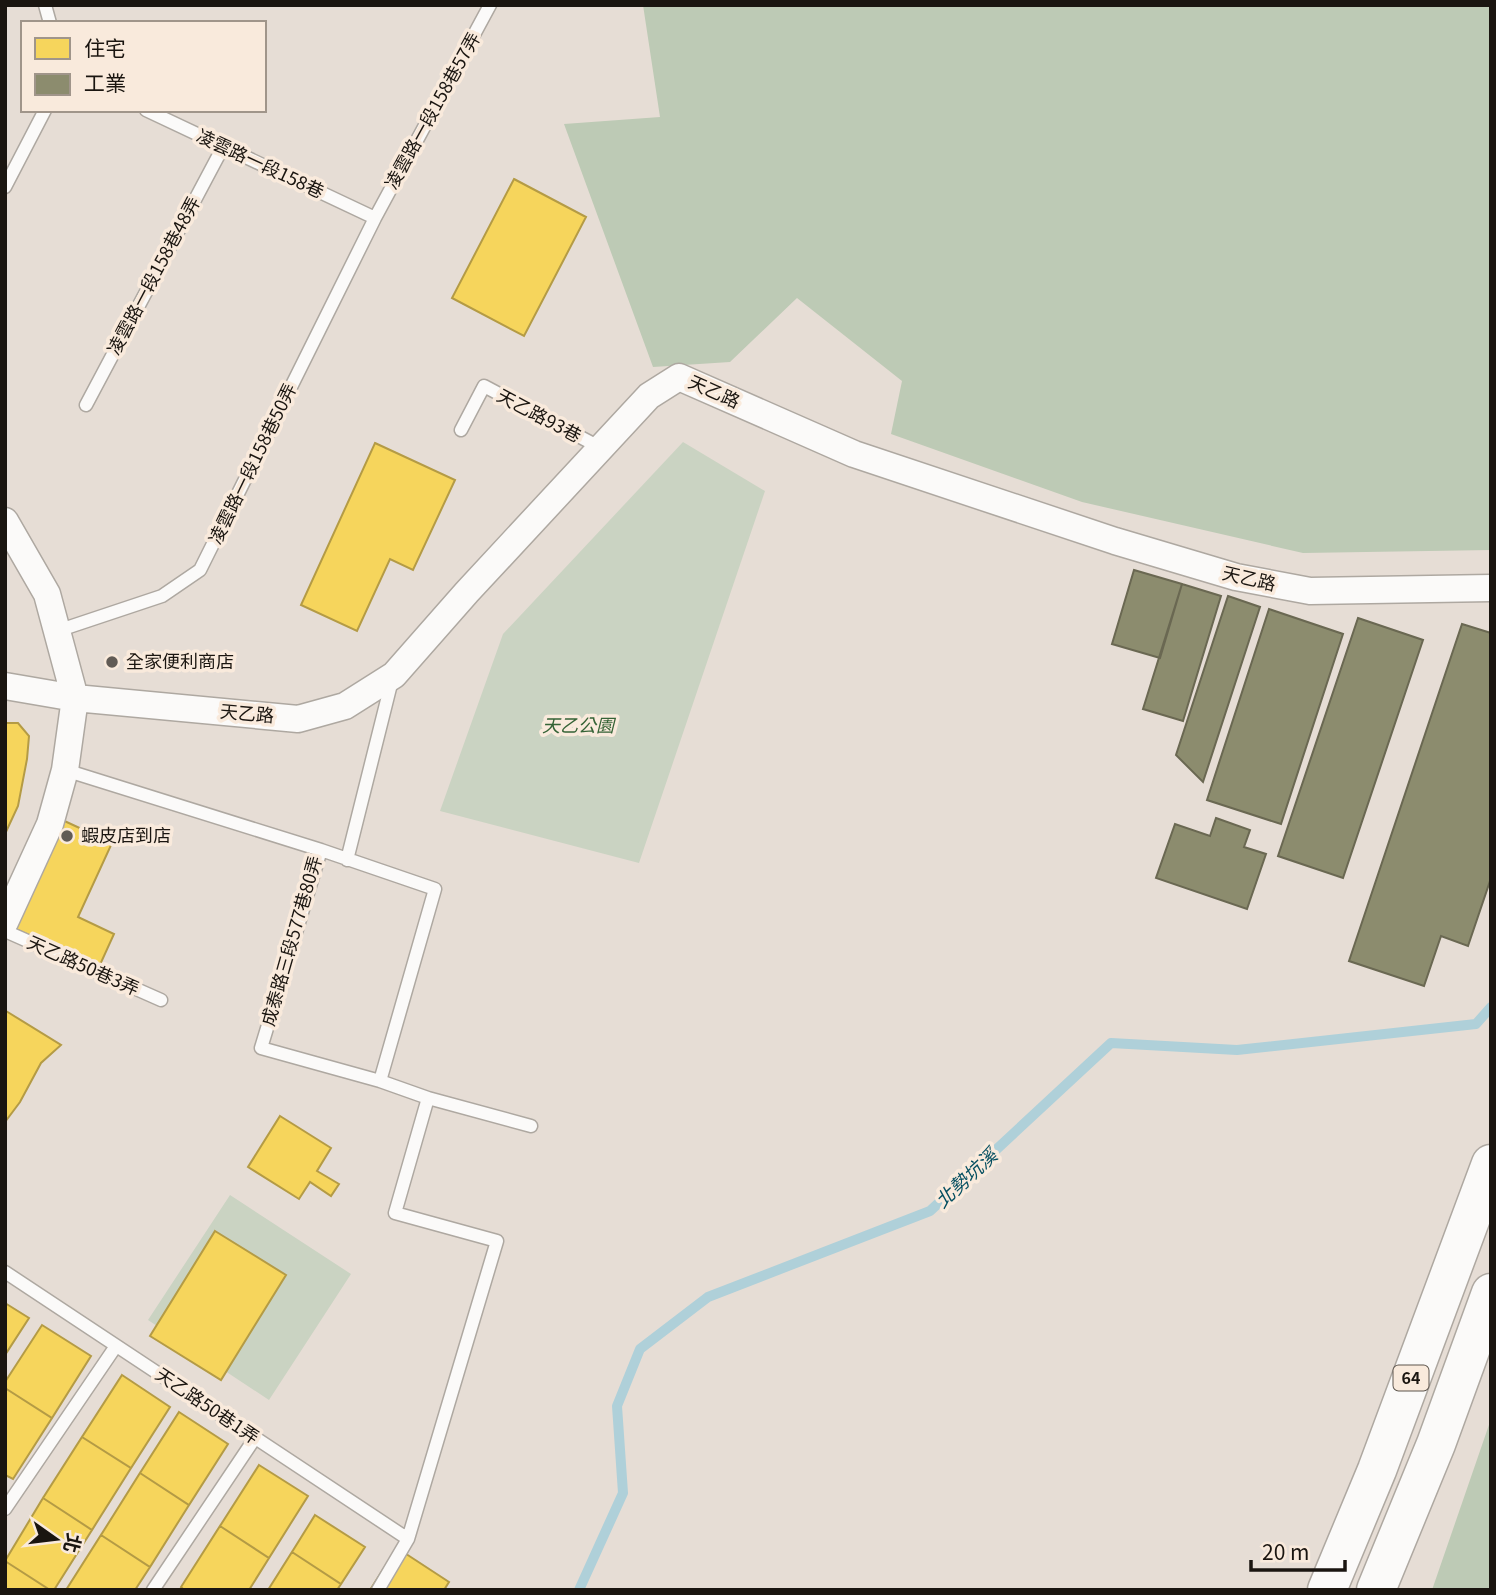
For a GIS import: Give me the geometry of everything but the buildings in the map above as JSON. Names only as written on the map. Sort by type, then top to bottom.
[{"type":"highway","name":"64","points":[[1327,1590],[1377,1470],[1491,1164]]},
{"type":"highway","name":"64","points":[[1376,1590],[1436,1444],[1491,1293]]},
{"type":"street","name":"天乙路","points":[[5,686],[75,698],[298,719],[345,706],[394,675],[467,592],[649,396],[679,377],[854,454],[1115,541],[1236,577],[1310,591],[1491,588]]},
{"type":"street","points":[[5,922],[50,824],[65,770],[75,698],[47,594],[7,524]]},
{"type":"lane","name":"凌雲路一段158巷57弄","points":[[375,218],[490,5]]},
{"type":"lane","points":[[5,187],[45,112]]},
{"type":"lane","name":"凌雲路一段158巷","points":[[150,112],[375,218]]},
{"type":"lane","name":"凌雲路一段158巷48弄","points":[[86,405],[223,147]]},
{"type":"lane","name":"凌雲路一段158巷50弄","points":[[57,631],[162,596],[200,570],[375,218]]},
{"type":"lane","name":"天乙路93巷","points":[[461,430],[484,386],[601,449]]},
{"type":"lane","name":"成泰路三段577巷80弄","points":[[346,860],[394,675]]},
{"type":"lane","name":"成泰路三段577巷80弄","points":[[65,770],[321,850],[261,1048],[531,1126]]},
{"type":"lane","points":[[321,850],[435,889],[380,1081]]},
{"type":"lane","name":"天乙路50巷3弄","points":[[5,931],[161,1000]]},
{"type":"lane","points":[[378,1590],[408,1539],[497,1241],[395,1213],[428,1098]]},
{"type":"lane","name":"天乙路50巷1弄","points":[[5,1272],[408,1539]]},
{"type":"lane","points":[[5,1509],[116,1346]]},
{"type":"lane","points":[[153,1590],[255,1438]]},
{"type":"green space","points":[[643,5],[1491,5],[1491,550],[1303,553],[1082,502],[891,434],[902,381],[797,298],[730,362],[653,367],[564,124],[660,117]]},
{"type":"green space","name":"天乙公園","points":[[683,442],[765,491],[639,863],[440,811],[503,634]]},
{"type":"green space","points":[[230,1195],[351,1274],[269,1400],[148,1320]]},
{"type":"green space","points":[[1491,1419],[1491,1590],[1432,1590]]},
{"type":"waterway","name":"北勢坑溪","points":[[579,1590],[623,1493],[617,1406],[640,1349],[708,1297],[930,1211],[1111,1043],[1237,1050],[1476,1024],[1491,1007]]},
{"type":"place","name":"全家便利商店","points":[[112,662]]},
{"type":"place","name":"蝦皮店到店","points":[[67,836]]}]
